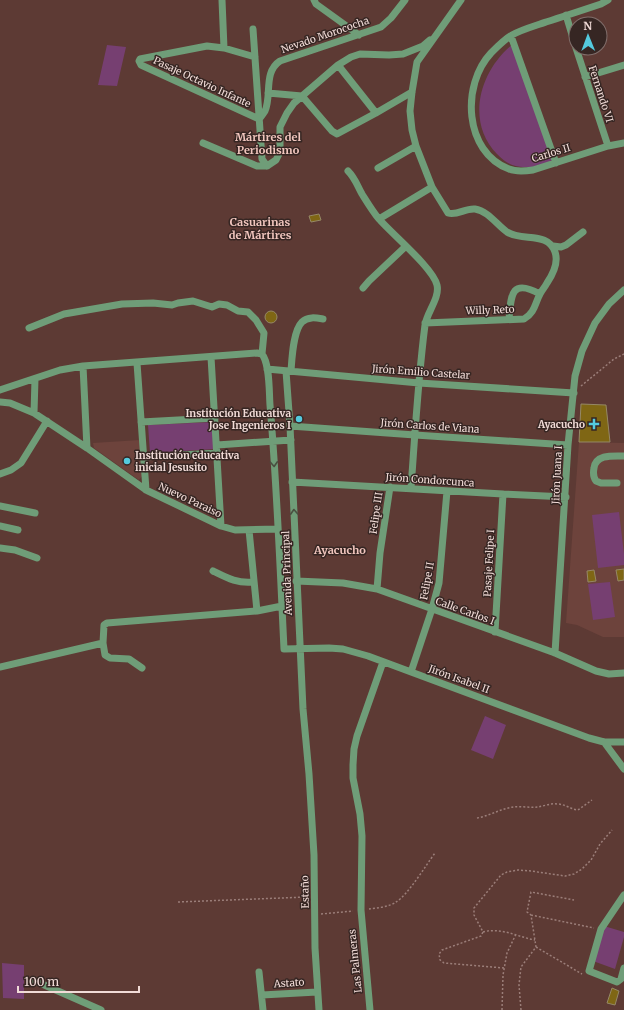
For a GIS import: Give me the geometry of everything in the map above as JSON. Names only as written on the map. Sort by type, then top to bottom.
[{"type":"street","points":[[222,0],[224,48],[255,57]]},
{"type":"street","points":[[314,0],[316,4],[359,35]]},
{"type":"street","name":"Nevado Morococha","points":[[259,119],[265,111],[271,74],[274,65],[280,61],[381,27],[391,18],[405,0]]},
{"type":"street","points":[[461,0],[417,62],[412,92],[410,111],[412,130],[416,146],[432,187],[448,213],[452,214],[475,209],[489,216],[508,233],[515,236],[546,241],[553,246],[561,247],[583,232]]},
{"type":"street","name":"Carlos II","points":[[608,0],[601,4],[524,29],[511,36],[491,53],[482,65],[473,87],[471,103],[472,117],[482,148],[492,159],[510,170],[533,170],[608,146],[624,143]]},
{"type":"street","name":"Fernando VI","points":[[566,15],[568,22]]},
{"type":"street","points":[[254,28],[262,159],[267,166]]},
{"type":"street","points":[[203,143],[257,166],[267,166],[276,160],[280,152],[280,127],[294,102],[338,65],[351,57],[360,54],[403,54],[423,46],[435,36]]},
{"type":"street","points":[[511,36],[556,163]]},
{"type":"street","name":"Pasaje Octavio Infante","points":[[224,48],[207,46],[140,58],[139,61],[141,65],[259,119]]},
{"type":"street","name":"Fernando VI","points":[[578,56],[608,146]]},
{"type":"street","points":[[338,65],[376,113]]},
{"type":"street","points":[[585,77],[624,65]]},
{"type":"street","points":[[268,92],[302,96],[332,131],[337,134],[412,92]]},
{"type":"street","points":[[378,168],[416,146]]},
{"type":"street","points":[[348,171],[354,177],[362,194],[378,219],[420,261],[437,283],[437,290],[425,323],[419,383],[412,488]]},
{"type":"street","points":[[378,219],[432,187]]},
{"type":"street","points":[[363,288],[405,246]]},
{"type":"street","name":"Willy Reto","points":[[425,323],[524,319],[530,315],[540,294],[552,275],[556,262],[553,246]]},
{"type":"street","points":[[509,319],[510,304],[513,292],[523,288],[531,289],[540,294]]},
{"type":"street","name":"Jirón Juana I","points":[[555,653],[566,497],[568,445],[577,367],[587,339],[602,313],[609,304],[624,292]]},
{"type":"street","points":[[0,390],[60,370],[83,366],[257,353],[262,354],[264,333],[256,320],[248,312],[238,311],[227,305],[219,304],[212,307],[193,301],[172,305],[153,303],[122,304],[64,314],[29,328]]},
{"type":"street","name":"Avenida Principal","points":[[309,774],[303,709],[296,581],[288,371],[295,337],[302,322],[313,317],[324,319]]},
{"type":"street","name":"Avenida Principal","points":[[262,354],[265,357],[267,369],[273,441],[284,649]]},
{"type":"street","points":[[211,357],[222,526]]},
{"type":"street","points":[[137,363],[146,490]]},
{"type":"street","points":[[83,366],[87,448]]},
{"type":"street","name":"Jirón Emilio Castelar","points":[[267,369],[419,383],[574,393]]},
{"type":"street","points":[[34,413],[35,379]]},
{"type":"street","name":"Nuevo Paraiso","points":[[0,402],[10,403],[34,413],[146,490],[222,526],[235,530],[278,529]]},
{"type":"street","points":[[141,422],[215,418]]},
{"type":"street","points":[[0,474],[11,470],[21,463],[47,421]]},
{"type":"street","name":"Jirón Carlos de Viana","points":[[290,426],[415,436],[568,445]]},
{"type":"street","points":[[217,445],[291,440]]},
{"type":"street","points":[[143,457],[218,453]]},
{"type":"street","points":[[617,483],[601,483],[596,481],[594,477],[594,467],[596,462],[602,457],[624,456]]},
{"type":"street","name":"Jirón Condorcunca","points":[[292,482],[566,497]]},
{"type":"street","name":"Felipe III","points":[[377,589],[390,487]]},
{"type":"street","name":"Felipe II","points":[[411,672],[439,583],[447,491]]},
{"type":"street","name":"Pasaje Felipe I","points":[[495,632],[503,494]]},
{"type":"street","points":[[0,506],[35,513]]},
{"type":"street","points":[[0,526],[18,530]]},
{"type":"street","points":[[249,530],[257,611]]},
{"type":"street","points":[[0,548],[15,550],[37,558]]},
{"type":"street","points":[[213,571],[233,581],[246,583],[254,582]]},
{"type":"street","name":"Calle Carlos I","points":[[296,581],[343,583],[377,589],[555,653],[596,671],[609,674],[624,673]]},
{"type":"street","points":[[142,668],[129,659],[110,658],[105,655],[103,643],[104,625],[107,623],[257,611],[282,606]]},
{"type":"street","points":[[0,667],[103,643]]},
{"type":"street","name":"Jirón Isabel II","points":[[284,649],[343,649],[368,656],[589,738],[604,742],[624,742]]},
{"type":"street","name":"Las Palmeras","points":[[370,1010],[361,910],[362,836],[352,765],[357,736],[384,662]]},
{"type":"street","points":[[604,742],[624,769]]},
{"type":"street","name":"Estaño","points":[[309,774],[315,897],[317,992],[319,1010]]},
{"type":"street","points":[[624,895],[601,929],[589,971],[617,982],[621,979],[624,968]]},
{"type":"street","points":[[260,972],[263,1010]]},
{"type":"street","points":[[33,980],[101,1010]]},
{"type":"street","name":"Astato","points":[[262,995],[317,992]]},
{"type":"path","points":[[574,393],[614,359],[624,354]]},
{"type":"path","points":[[477,818],[514,807],[535,807],[555,804],[566,805],[578,810],[592,800]]},
{"type":"path","points":[[483,932],[474,915],[474,908],[501,876],[507,872],[518,870],[566,876],[574,874],[582,869],[590,860],[600,844],[612,830]]},
{"type":"path","points":[[315,915],[361,910],[390,905],[397,902],[408,890],[435,853]]},
{"type":"path","points":[[521,1010],[519,985],[521,967],[536,947],[531,915],[527,912],[531,892],[574,900]]},
{"type":"path","points":[[178,902],[315,897]]},
{"type":"path","points":[[531,915],[601,929]]},
{"type":"path","points":[[504,968],[452,965],[444,963],[440,960],[439,954],[442,950],[482,936],[483,932],[493,930],[516,934],[535,940]]},
{"type":"path","points":[[502,1010],[504,968],[507,953],[516,934]]},
{"type":"path","points":[[536,947],[582,974]]},
{"type":"shaded area","points":[[513,44],[552,160],[541,166],[519,167],[508,163],[497,154],[487,141],[481,127],[479,112],[485,82],[492,68]]},
{"type":"shaded area","points":[[107,45],[126,47],[117,86],[98,85]]},
{"type":"shaded area","points":[[214,422],[215,449],[150,453],[148,425]]},
{"type":"shaded area","name":"Institución educativa inicial Jesusito","points":[[140,440],[143,475],[139,480],[94,448],[93,443]]},
{"type":"shaded area","points":[[579,442],[624,443],[624,637],[603,637],[577,625],[566,623]]},
{"type":"shaded area","points":[[619,512],[624,565],[598,568],[592,515]]},
{"type":"shaded area","points":[[610,582],[615,617],[593,620],[588,584]]},
{"type":"shaded area","points":[[485,716],[506,725],[493,759],[471,750]]},
{"type":"shaded area","points":[[604,926],[624,932],[615,969],[593,961]]},
{"type":"shaded area","points":[[2,963],[24,965],[24,999],[3,998]]},
{"type":"building","points":[[319,214],[321,220],[311,222],[309,216]]},
{"type":"building","points":[[271,311],[275,313],[277,317],[275,321],[271,323],[267,321],[265,317],[267,313]]},
{"type":"building","name":"Ayacucho","points":[[581,404],[606,405],[610,442],[579,442]]},
{"type":"building","points":[[624,569],[624,580],[618,581],[616,570]]},
{"type":"building","points":[[594,570],[596,581],[588,582],[587,571]]},
{"type":"building","points":[[612,988],[619,991],[615,1005],[607,1003]]},
{"type":"place","name":"Institución Educativa Jose Ingenieros I","points":[[299,419]]},
{"type":"place","name":"Ayacucho","points":[[594,424]]},
{"type":"place","name":"Institución educativa inicial Jesusito","points":[[127,461]]},
{"type":"district","name":"Mártires del Periodismo","points":[[268,143]]},
{"type":"district","name":"Casuarinas de Mártires","points":[[260,228]]},
{"type":"district","name":"Ayacucho","points":[[340,550]]}]
